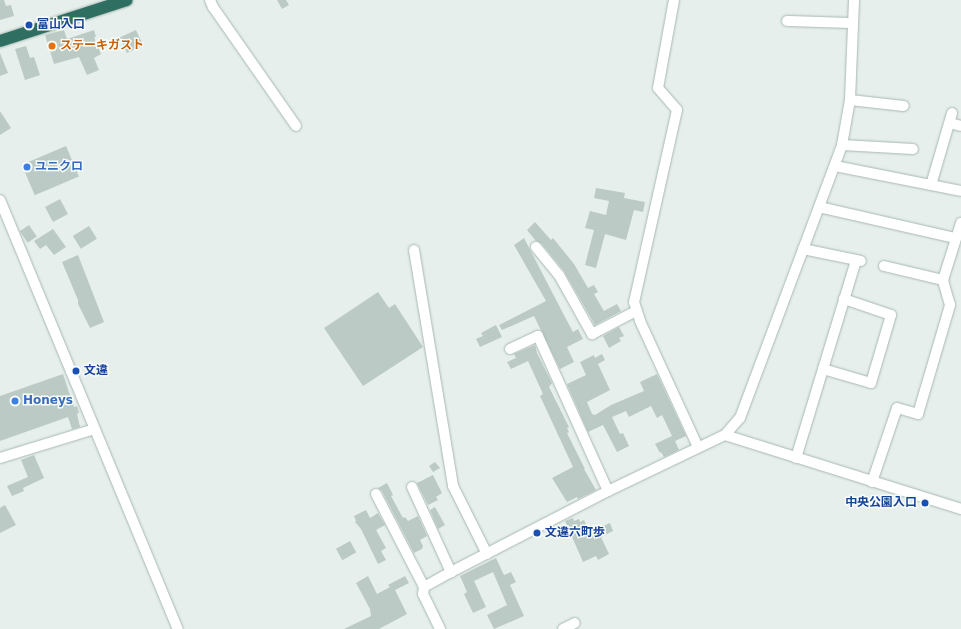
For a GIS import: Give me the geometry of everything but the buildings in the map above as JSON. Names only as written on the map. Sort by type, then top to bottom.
[{"type":"highway","points":[[0,41],[127,0]]},
{"type":"street","points":[[210,0],[213,7],[296,126]]},
{"type":"street","points":[[674,0],[658,88],[677,110],[634,302],[636,311],[698,448]]},
{"type":"street","points":[[424,587],[608,491],[724,435],[740,418],[842,145],[850,100],[854,0]]},
{"type":"street","points":[[787,21],[852,23]]},
{"type":"street","points":[[850,100],[904,106]]},
{"type":"street","points":[[932,185],[951,118],[961,126]]},
{"type":"street","points":[[842,145],[913,148]]},
{"type":"street","points":[[835,166],[961,191]]},
{"type":"street","points":[[0,200],[178,629]]},
{"type":"street","points":[[819,207],[956,238]]},
{"type":"street","points":[[872,482],[897,408],[918,414],[950,305],[943,280],[961,223]]},
{"type":"street","points":[[536,247],[559,275],[592,334],[636,311]]},
{"type":"street","points":[[796,458],[844,299],[859,261],[803,249]]},
{"type":"street","points":[[414,250],[453,486],[487,554]]},
{"type":"street","points":[[884,266],[943,280]]},
{"type":"street","points":[[823,369],[871,383],[891,315],[844,299]]},
{"type":"street","points":[[510,349],[538,336],[608,491]]},
{"type":"street","points":[[0,458],[95,429]]},
{"type":"street","points":[[724,435],[961,509]]},
{"type":"street","points":[[412,487],[451,572]]},
{"type":"street","points":[[376,494],[424,587],[423,594],[440,629]]},
{"type":"street","points":[[563,629],[575,623]]},
{"type":"place","name":"富山入口","points":[[29,25]]},
{"type":"place","name":"ステーキガスト","points":[[52,46]]},
{"type":"place","name":"ユニクロ","points":[[27,167]]},
{"type":"place","name":"文違","points":[[76,371]]},
{"type":"place","name":"Honeys","points":[[15,401]]},
{"type":"place","name":"中央公園入口","points":[[925,503]]},
{"type":"place","name":"文違六町歩","points":[[537,533]]}]
